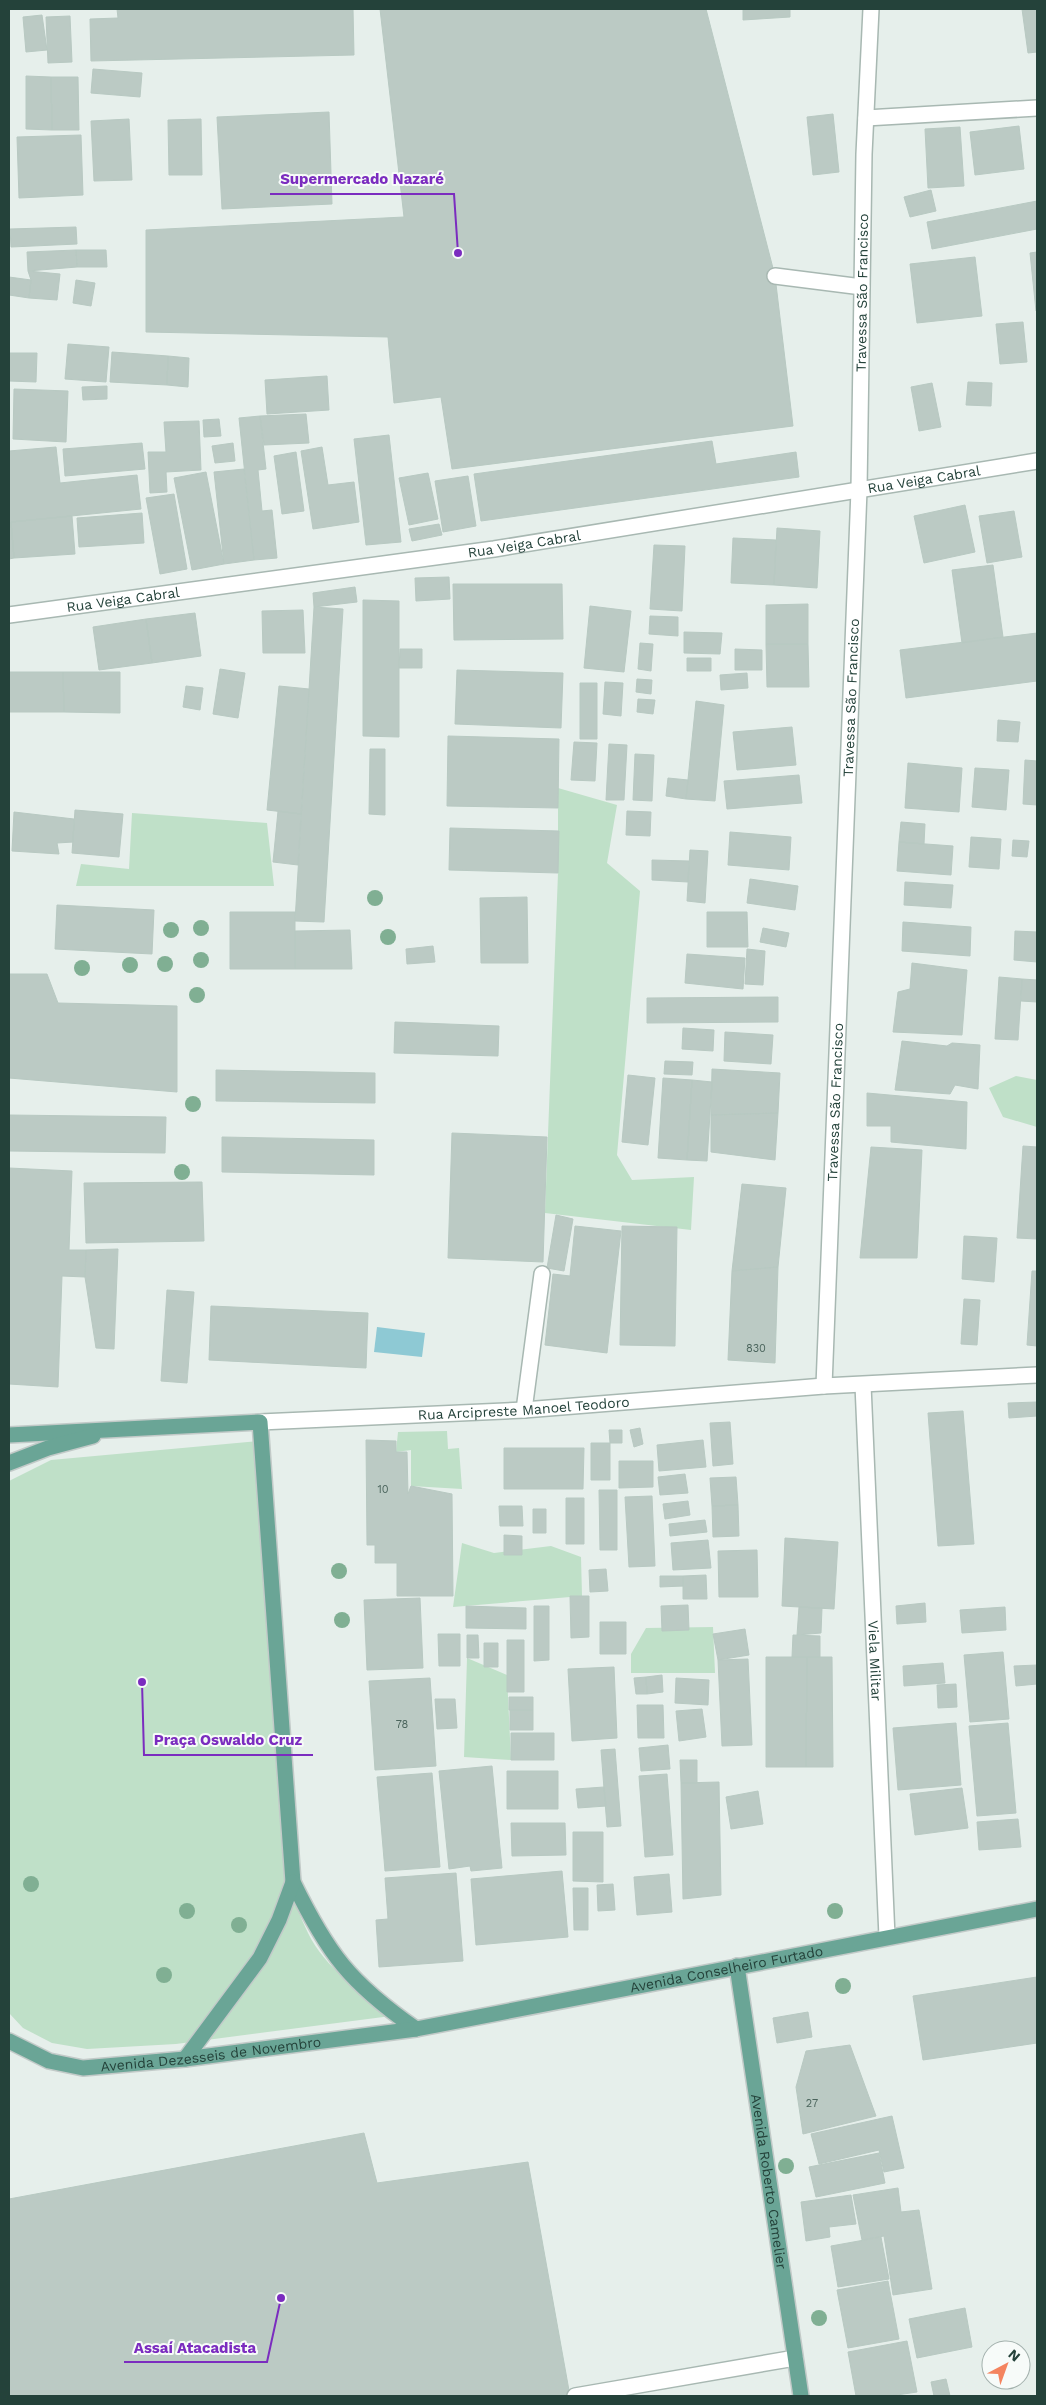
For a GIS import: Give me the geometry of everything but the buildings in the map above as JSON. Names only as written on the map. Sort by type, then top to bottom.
[{"type":"main road","name":"Rua Arcipreste Manoel Teodoro","points":[[9,1435],[123,1427],[260,1422]]},
{"type":"main road","points":[[260,1422],[293,1882],[316,1928],[348,1974],[381,2005],[416,2029]]},
{"type":"main road","points":[[9,1463],[48,1448],[123,1427]]},
{"type":"main road","points":[[185,2059],[260,1958],[279,1920],[293,1882]]},
{"type":"main road","name":"Avenida Conselheiro Furtado","points":[[416,2029],[1037,1909]]},
{"type":"main road","name":"Avenida Roberto Camelier","points":[[737,1966],[801,2396]]},
{"type":"main road","name":"Avenida Dezesseis de Novembro","points":[[9,2041],[49,2061],[83,2068],[185,2059],[416,2029]]},
{"type":"street","name":"Travessa São Francisco","points":[[824,1386],[860,490],[862,287],[871,9]]},
{"type":"street","points":[[866,118],[1037,108]]},
{"type":"street","points":[[775,276],[862,287]]},
{"type":"street","name":"Rua Veiga Cabral","points":[[9,615],[494,549],[1037,461]]},
{"type":"street","points":[[524,1410],[542,1274]]},
{"type":"street","name":"Rua Arcipreste Manoel Teodoro","points":[[260,1422],[524,1410],[824,1386],[1037,1375]]},
{"type":"street","name":"Viela Militar","points":[[863,1385],[887,1937]]},
{"type":"street","points":[[575,2396],[795,2358]]},
{"type":"green space","points":[[558,788],[617,805],[607,863],[640,891],[617,1155],[632,1180],[694,1177],[691,1230],[545,1213],[558,873]]},
{"type":"green space","points":[[132,813],[267,823],[274,886],[76,886],[81,864],[129,869]]},
{"type":"green space","points":[[1016,1076],[1037,1080],[1037,1127],[1003,1117],[989,1088]]},
{"type":"green space","points":[[447,1431],[448,1449],[459,1448],[462,1489],[411,1486],[411,1450],[396,1452],[398,1432]]},
{"type":"green space","points":[[260,1441],[288,1883],[308,1933],[324,1958],[356,1989],[391,2016],[176,2044],[87,2049],[52,2043],[23,2028],[9,2013],[9,1481],[51,1460]]},
{"type":"green space","points":[[462,1543],[494,1553],[551,1546],[581,1557],[582,1596],[453,1607]]},
{"type":"green space","points":[[713,1627],[715,1673],[631,1673],[631,1654],[646,1628]]},
{"type":"green space","points":[[467,1658],[507,1675],[511,1760],[464,1757]]},
{"type":"water","points":[[377,1327],[425,1333],[422,1357],[374,1352]]},
{"type":"place","name":"Supermercado Nazaré","points":[[458,253]]},
{"type":"place","name":"Praça Oswaldo Cruz","points":[[142,1682]]},
{"type":"place","name":"Assaí Atacadista","points":[[281,2298]]}]
